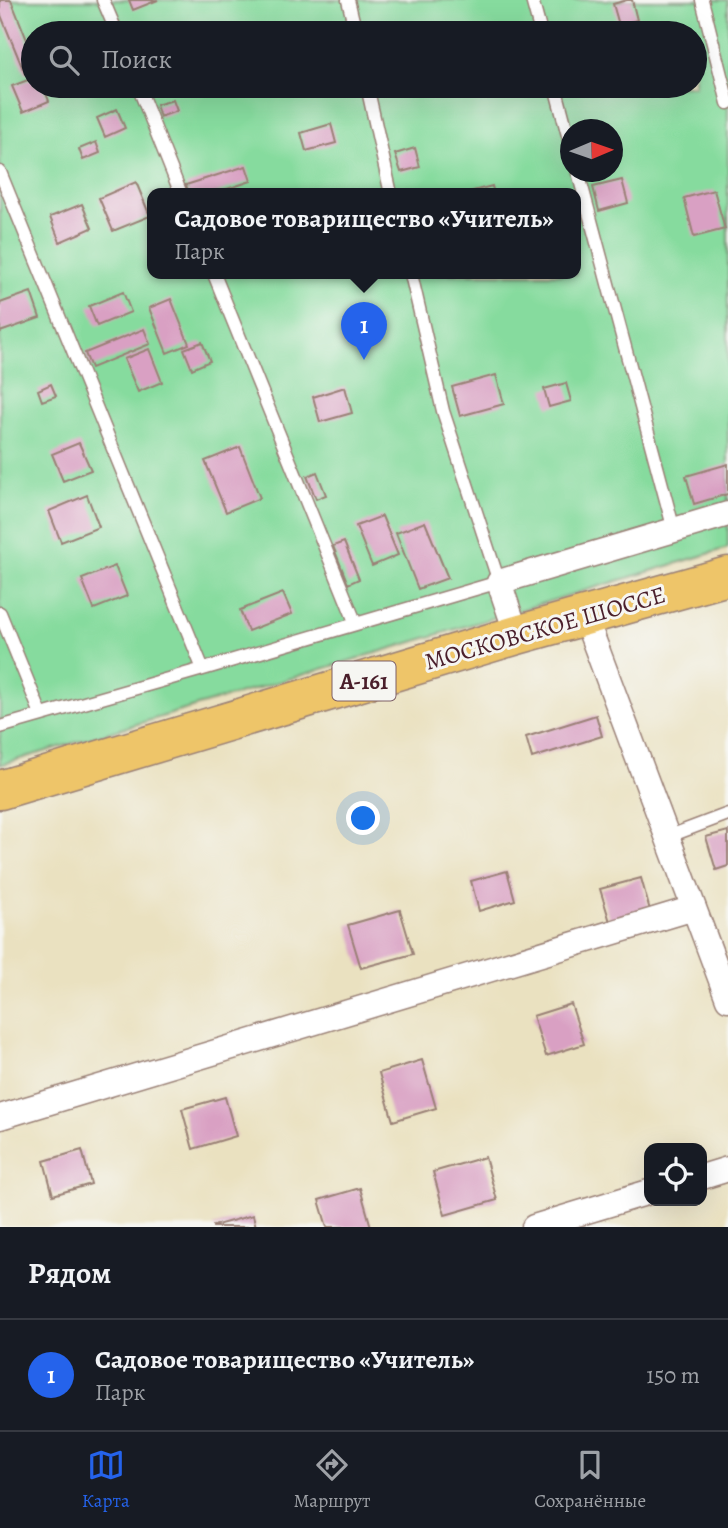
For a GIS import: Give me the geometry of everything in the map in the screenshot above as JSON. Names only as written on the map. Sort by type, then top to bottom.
[{"type":"highway","name":"МОСКОВСКОЕ ШОССЕ","points":[[0,790],[517,635],[728,576]]},
{"type":"street","points":[[517,635],[499,582],[728,514]]},
{"type":"street","points":[[585,617],[728,999]]},
{"type":"street","points":[[0,1117],[694,908]]},
{"type":"street","points":[[707,1175],[728,1169]]},
{"type":"street","points":[[534,1227],[644,1194]]},
{"type":"lane","points":[[103,0],[112,21]]},
{"type":"lane","points":[[348,0],[353,21]]},
{"type":"lane","points":[[532,0],[538,21]]},
{"type":"lane","points":[[702,0],[728,103]]},
{"type":"lane","points":[[143,98],[179,188]]},
{"type":"lane","points":[[370,98],[390,188]]},
{"type":"lane","points":[[558,98],[564,119]]},
{"type":"lane","points":[[0,172],[203,669]]},
{"type":"lane","points":[[581,182],[674,530]]},
{"type":"lane","points":[[216,279],[356,625]]},
{"type":"lane","points":[[0,727],[499,582],[443,411],[412,279]]},
{"type":"lane","points":[[0,613],[41,714]]},
{"type":"lane","points":[[667,837],[728,814]]},
{"type":"green space","points":[[0,0],[728,0],[728,548],[0,765]]},
{"type":"building","points":[[0,0],[11,0],[21,25],[21,64],[0,13]]},
{"type":"building","points":[[129,0],[158,0],[133,10]]},
{"type":"building","points":[[632,0],[637,20],[618,21],[613,4]]},
{"type":"building","points":[[21,83],[21,98],[48,98],[49,101],[23,112],[12,86]]},
{"type":"building","points":[[173,100],[177,111],[160,117],[156,105]]},
{"type":"building","points":[[117,109],[125,128],[105,137],[97,118]]},
{"type":"building","points":[[331,124],[336,143],[306,151],[301,133]]},
{"type":"building","points":[[96,142],[100,153],[83,160],[79,149]]},
{"type":"building","points":[[415,148],[420,167],[401,172],[395,154]]},
{"type":"building","points":[[246,166],[251,181],[230,188],[187,188],[186,185]]},
{"type":"building","points":[[136,182],[147,209],[147,217],[113,231],[99,198]]},
{"type":"building","points":[[623,182],[628,203],[599,211],[593,187]]},
{"type":"building","points":[[714,190],[725,229],[694,237],[684,198]]},
{"type":"building","points":[[82,204],[92,228],[60,242],[50,217]]},
{"type":"building","points":[[31,292],[40,318],[0,332],[0,303]]},
{"type":"building","points":[[123,292],[131,312],[97,326],[89,306]]},
{"type":"building","points":[[171,299],[189,344],[167,353],[149,308]]},
{"type":"building","points":[[144,329],[150,344],[91,368],[85,353]]},
{"type":"building","points":[[202,342],[210,361],[192,369],[184,349]]},
{"type":"building","points":[[149,349],[162,382],[138,392],[124,359]]},
{"type":"building","points":[[496,375],[504,404],[460,416],[452,387]]},
{"type":"building","points":[[566,383],[571,401],[549,407],[544,389]]},
{"type":"building","points":[[51,384],[56,396],[42,401],[38,390]]},
{"type":"building","points":[[345,387],[352,413],[320,422],[313,397]]},
{"type":"building","points":[[79,443],[91,470],[63,481],[52,454]]},
{"type":"building","points":[[240,447],[260,498],[226,512],[205,461]]},
{"type":"building","points":[[728,464],[728,494],[694,504],[686,476]]},
{"type":"building","points":[[317,472],[326,495],[316,499],[307,476]]},
{"type":"building","points":[[87,495],[99,527],[61,542],[49,511]]},
{"type":"building","points":[[382,516],[398,555],[372,566],[356,526]]},
{"type":"building","points":[[425,522],[448,578],[418,589],[396,533]]},
{"type":"building","points":[[344,542],[359,579],[348,584],[333,546]]},
{"type":"building","points":[[115,566],[127,596],[94,609],[82,579]]},
{"type":"building","points":[[283,593],[292,614],[248,631],[240,610]]},
{"type":"building","points":[[596,715],[602,736],[532,758],[526,737]]},
{"type":"building","points":[[728,831],[728,866],[716,870],[706,837]]},
{"type":"building","points":[[507,871],[515,900],[479,911],[471,881]]},
{"type":"building","points":[[641,878],[651,914],[611,925],[600,889]]},
{"type":"building","points":[[400,910],[413,954],[361,968],[348,925]]},
{"type":"building","points":[[571,1004],[584,1044],[546,1056],[533,1016]]},
{"type":"building","points":[[422,1060],[436,1108],[393,1121],[379,1073]]},
{"type":"building","points":[[225,1097],[236,1136],[193,1149],[182,1109]]},
{"type":"building","points":[[82,1150],[91,1184],[53,1195],[44,1161]]},
{"type":"building","points":[[485,1157],[497,1200],[445,1215],[433,1172]]},
{"type":"building","points":[[360,1188],[371,1227],[327,1227],[319,1200]]},
{"type":"building","points":[[253,1215],[256,1227],[213,1227],[213,1226]]},
{"type":"place","name":"Садовое товарищество «Учитель»","points":[[364,360]]}]
